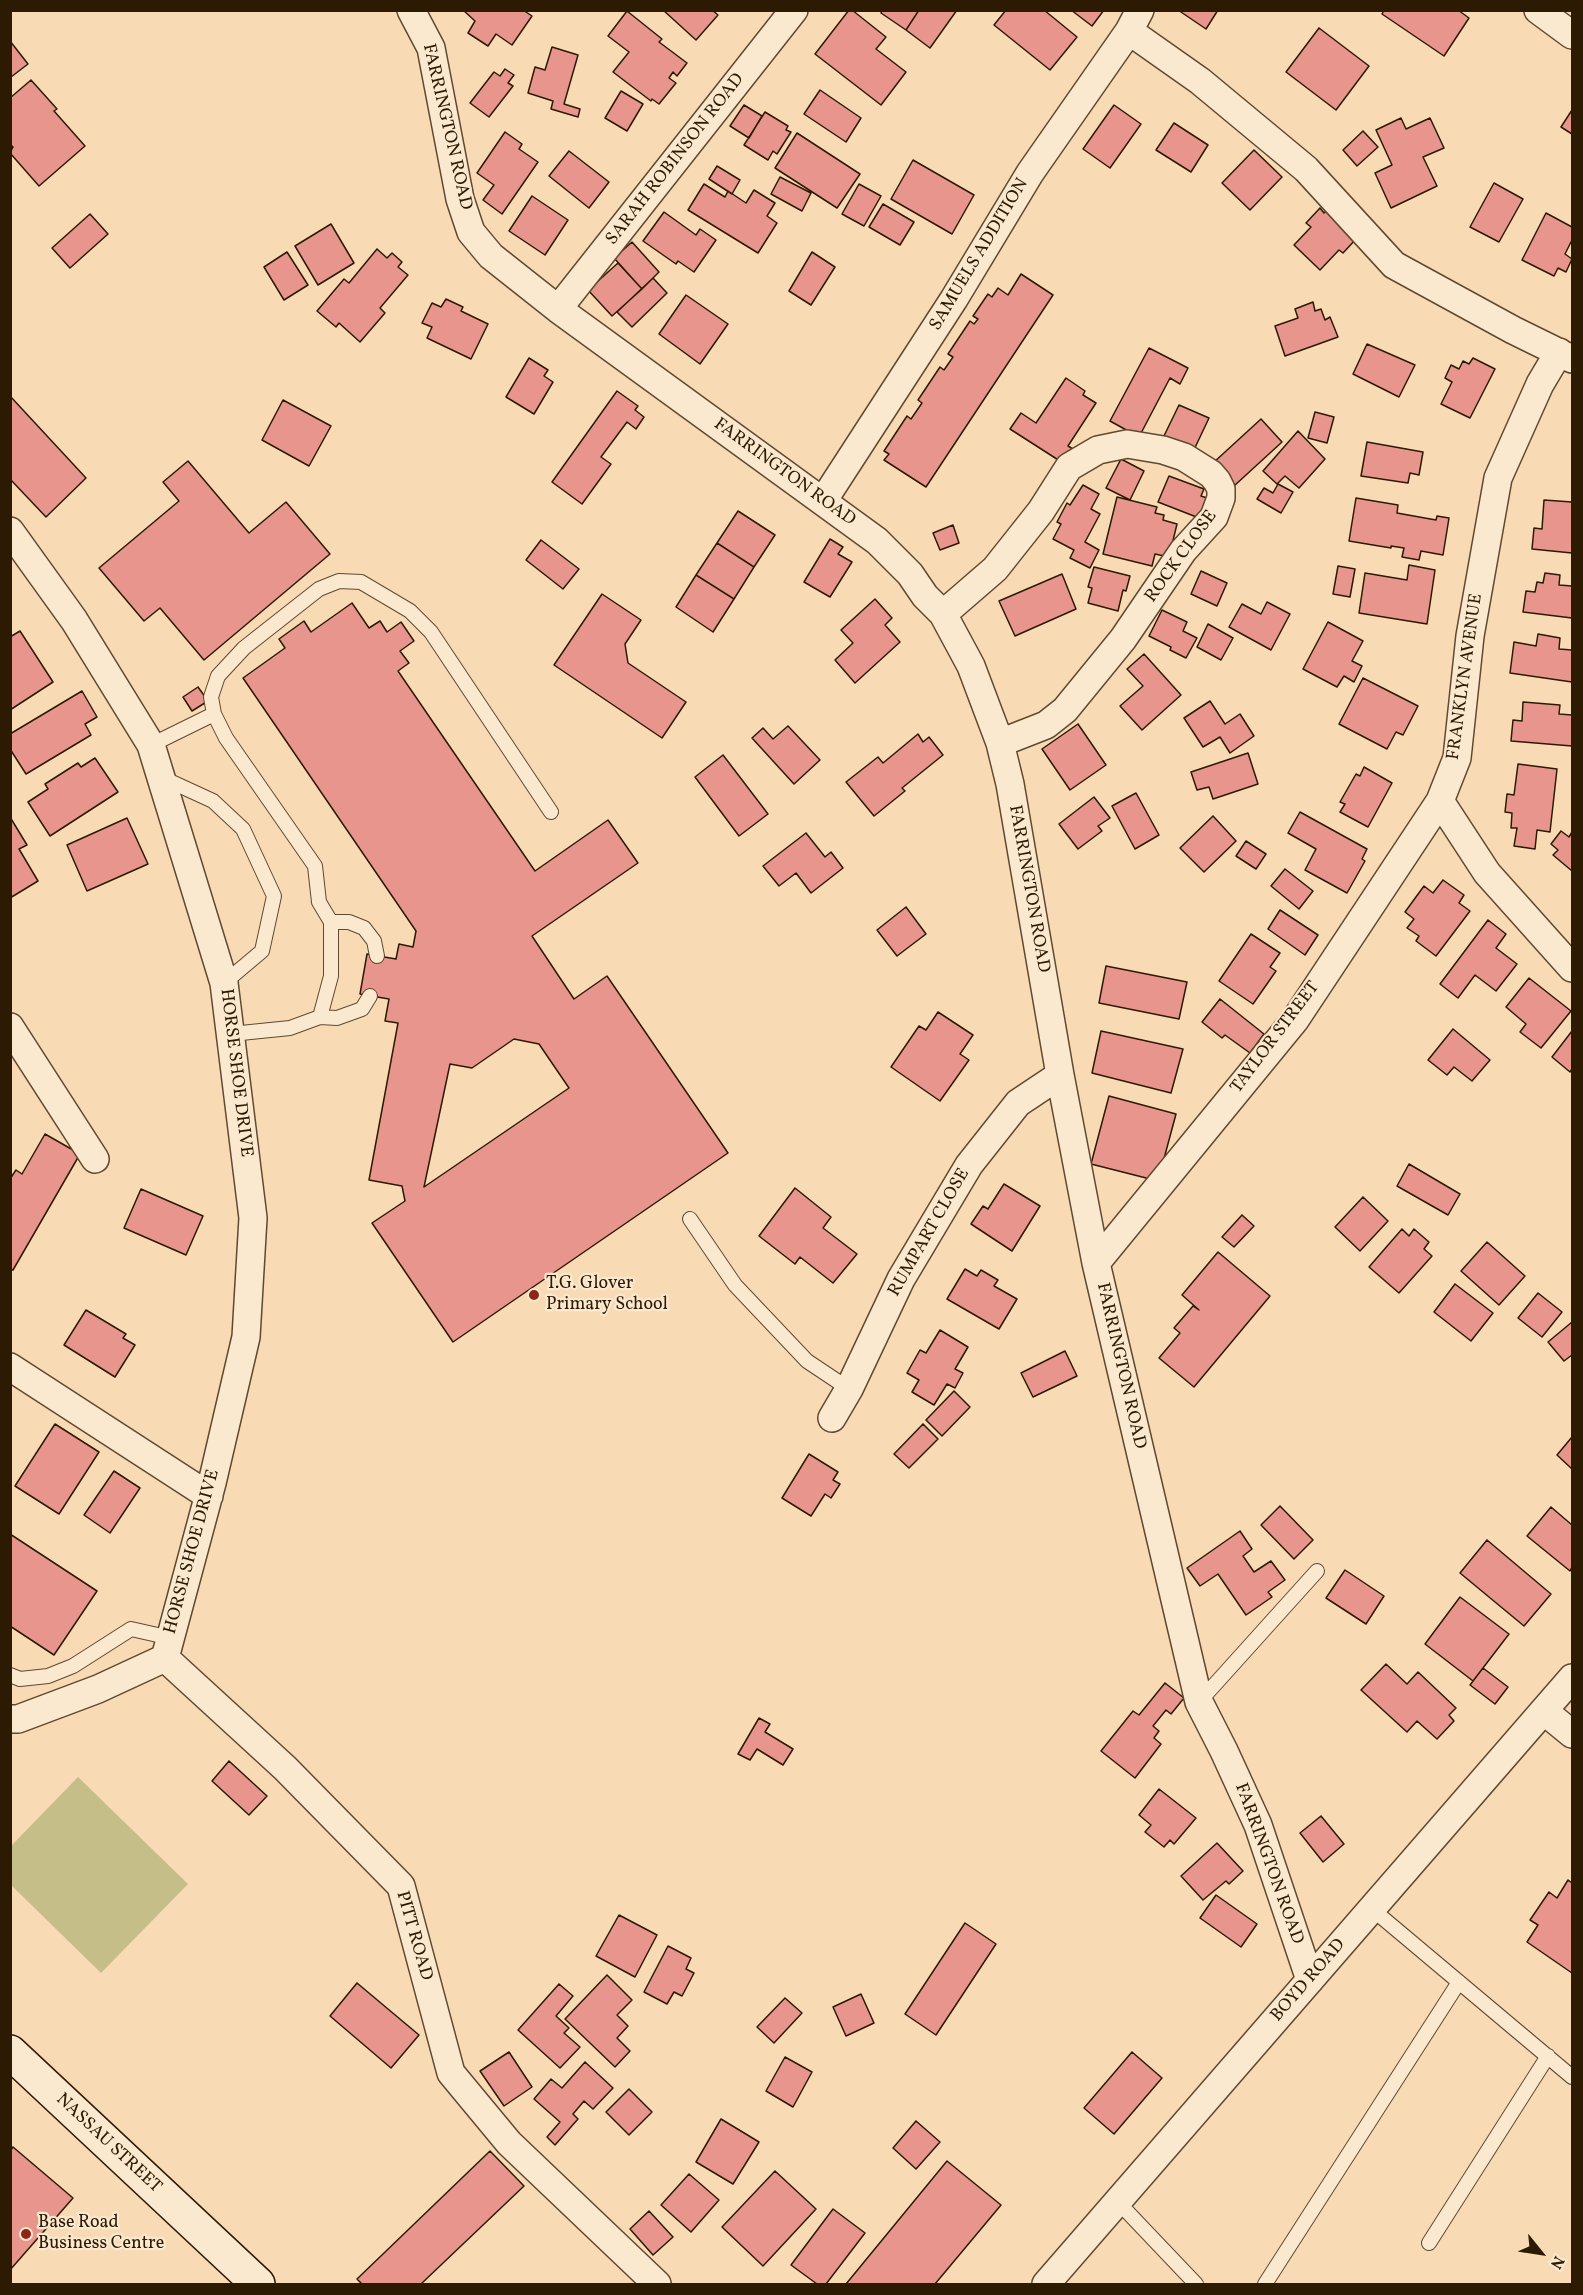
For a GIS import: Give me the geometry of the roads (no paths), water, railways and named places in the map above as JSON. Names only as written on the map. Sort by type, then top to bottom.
[{"type":"main road","name":"NASSAU STREET","points":[[10,2052],[258,2284]]},
{"type":"street","name":"FARRINGTON ROAD","points":[[411,10],[431,48],[460,199],[471,232],[491,256],[558,309],[877,541],[910,574],[925,596],[944,614],[971,666],[1000,743],[1010,784],[1060,1075],[1096,1263],[1199,1702],[1258,1825],[1311,1980]]},
{"type":"street","name":"SARAH ROBINSON ROAD","points":[[558,309],[794,10]]},
{"type":"street","points":[[1538,10],[1572,35]]},
{"type":"street","points":[[1135,21],[1200,81],[1306,169],[1394,265],[1566,355]]},
{"type":"street","name":"SAMUELS ADDITION","points":[[823,501],[954,299],[1030,173],[1135,21]]},
{"type":"street","name":"FRANKLYN AVENUE","points":[[1440,801],[1457,758],[1470,636],[1498,478],[1540,384],[1566,355]]},
{"type":"street","name":"ROCK CLOSE","points":[[944,614],[995,569],[1041,511],[1069,467],[1098,450],[1127,444],[1162,450],[1184,457],[1211,474],[1221,489],[1221,498],[1214,517],[1183,552],[1123,639],[1075,699],[1046,726],[1000,743]]},
{"type":"street","name":"HORSE SHOE DRIVE","points":[[10,531],[74,620],[151,745],[224,982],[253,1218],[246,1337],[209,1496],[168,1648]]},
{"type":"street","points":[[1440,801],[1487,873],[1572,968]]},
{"type":"street","name":"TAYLOR STREET","points":[[1096,1263],[1295,1020],[1440,801]]},
{"type":"street","points":[[10,1027],[95,1159]]},
{"type":"street","name":"RUMPART CLOSE","points":[[832,1418],[849,1389],[901,1279],[969,1166],[1018,1103],[1060,1075]]},
{"type":"street","points":[[10,1367],[209,1496]]},
{"type":"street","points":[[10,1719],[18,1719],[98,1689],[168,1648]]},
{"type":"street","name":"PITT ROAD","points":[[168,1648],[401,1886],[451,2073],[509,2142],[657,2284]]},
{"type":"street","name":"BOYD ROAD","points":[[1046,2284],[1572,1678]]},
{"type":"street","points":[[1544,1711],[1572,1734]]},
{"type":"lane","points":[[320,1017],[331,976],[331,922],[319,902],[315,866],[226,738],[214,714],[211,697],[218,676],[244,648],[319,589],[339,581],[361,582],[410,611],[431,632],[551,813]]},
{"type":"lane","points":[[151,745],[214,714]]},
{"type":"lane","points":[[161,777],[213,801],[243,829],[274,896],[262,951],[224,982]]},
{"type":"lane","points":[[331,922],[349,922],[364,927],[374,941],[377,956]]},
{"type":"lane","points":[[231,1035],[290,1028],[320,1017],[337,1018],[362,1009],[370,996]]},
{"type":"lane","points":[[690,1219],[735,1285],[807,1361],[849,1389]]},
{"type":"lane","points":[[1199,1702],[1317,1571]]},
{"type":"lane","points":[[10,1675],[20,1679],[48,1676],[73,1666],[131,1629],[168,1648]]},
{"type":"lane","points":[[1372,1909],[1572,2078]]},
{"type":"lane","points":[[1265,2284],[1459,1982]]},
{"type":"lane","points":[[1429,2243],[1548,2056]]},
{"type":"lane","points":[[1118,2202],[1196,2284]]},
{"type":"place","name":"T.G. Glover Primary School","points":[[534,1295]]},
{"type":"place","name":"Base Road Business Centre","points":[[26,2234]]}]
